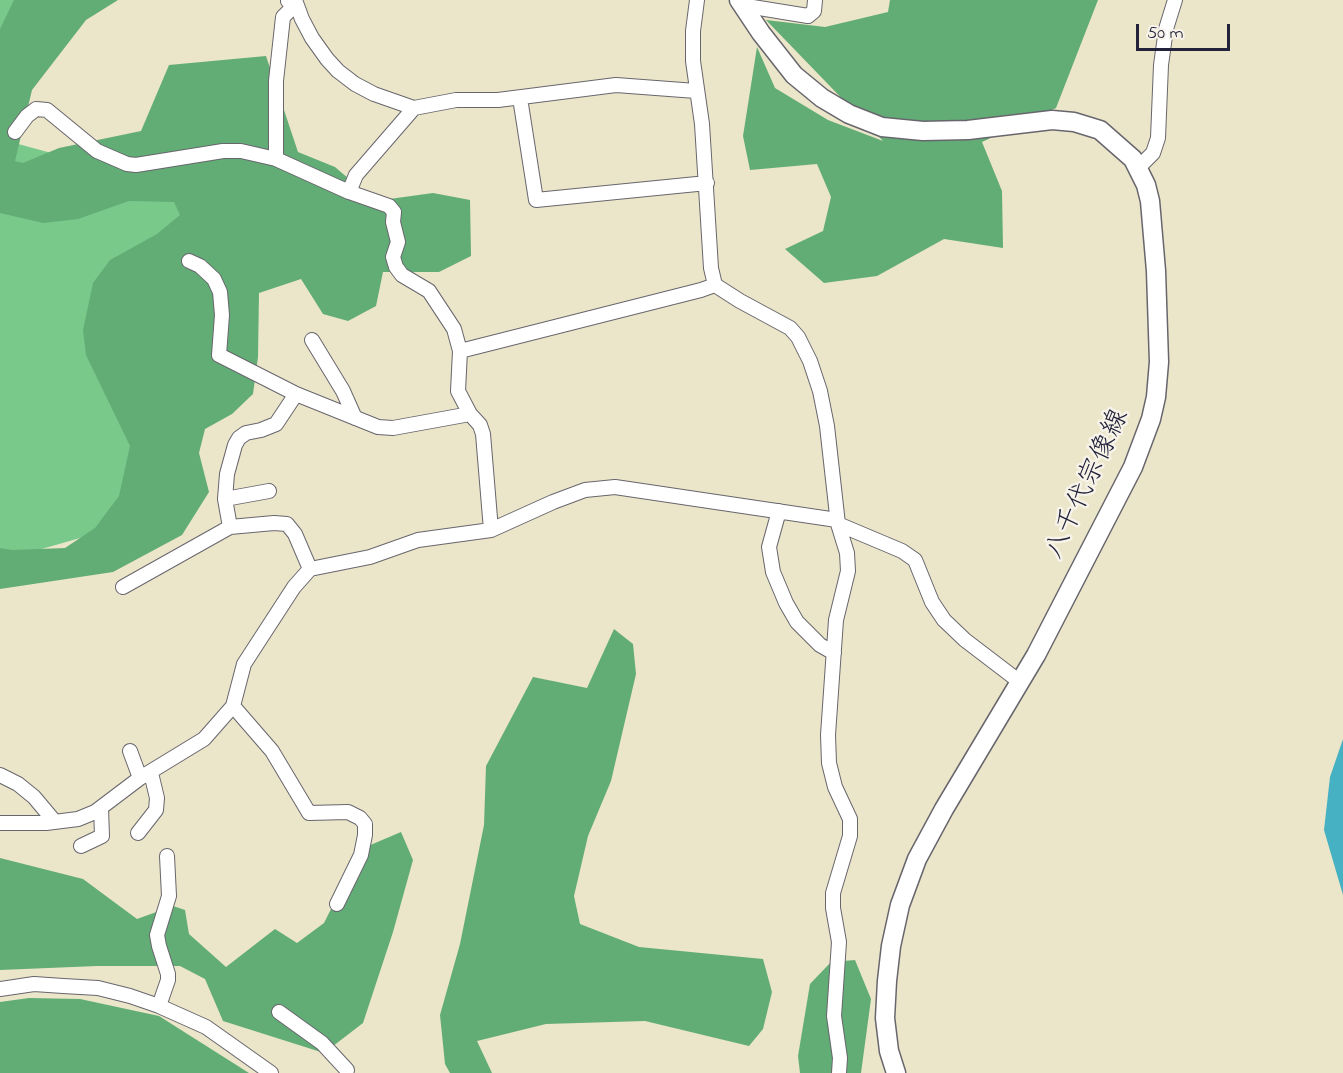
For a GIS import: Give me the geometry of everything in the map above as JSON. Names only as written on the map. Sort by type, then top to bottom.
[{"type":"main road","name":"八千代宗像線","points":[[740,2],[794,75],[822,98],[849,114],[882,127],[923,132],[968,130],[1052,120],[1074,122],[1100,130],[1133,159],[1150,201],[1156,271],[1159,362],[1156,397],[1151,419],[1133,467],[1020,682],[944,809],[917,859],[900,905],[891,946],[885,1018],[889,1051],[896,1073]]},
{"type":"street","points":[[697,0],[693,61],[702,124],[711,268],[715,285],[790,328],[798,337],[810,361],[820,391],[827,426],[838,522],[847,553],[848,571],[836,620],[828,735],[829,764],[835,787],[850,819],[850,836],[833,893],[832,908],[839,942],[834,1005],[840,1058],[839,1073]]},
{"type":"street","points":[[740,2],[808,16],[814,11],[815,0]]},
{"type":"street","points":[[1138,168],[1153,153],[1158,138],[1161,65],[1166,29],[1175,0]]},
{"type":"street","points":[[292,1],[312,38],[338,71],[355,84],[374,94],[414,108],[456,100],[520,98],[616,85],[696,91]]},
{"type":"street","points":[[276,159],[276,81],[283,17],[292,1]]},
{"type":"street","points":[[520,98],[536,200],[707,183]]},
{"type":"street","points":[[349,192],[356,175],[414,108]]},
{"type":"street","points":[[15,132],[27,116],[36,109],[47,110],[97,151],[127,165],[223,151],[241,151],[276,159],[349,192],[389,206],[392,209],[398,242],[393,257],[396,267],[402,276],[429,291],[454,328],[460,351],[458,391],[470,414],[480,425],[483,434],[491,530]]},
{"type":"street","points":[[189,261],[200,266],[214,279],[220,292],[222,315],[219,355],[296,394],[378,427],[393,428],[470,414]]},
{"type":"street","points":[[460,351],[596,308],[701,290],[715,285]]},
{"type":"street","points":[[312,339],[343,391],[355,418]]},
{"type":"street","points":[[230,528],[225,499],[227,474],[239,438],[246,433],[276,424],[296,394]]},
{"type":"street","points":[[0,823],[55,822],[78,819],[101,808],[146,775],[204,739],[232,706],[244,664],[294,587],[310,569],[370,557],[418,540],[491,530],[585,490],[615,487],[838,522],[902,551],[915,560],[932,602],[944,620],[965,640],[1020,682]]},
{"type":"street","points":[[225,499],[269,491]]},
{"type":"street","points":[[779,511],[769,547],[773,572],[797,622],[820,645],[834,653]]},
{"type":"street","points":[[123,587],[230,528],[274,523],[287,524],[295,534],[310,569]]},
{"type":"street","points":[[232,706],[272,751],[309,813],[348,813],[360,818],[365,824],[361,855],[338,904]]},
{"type":"street","points":[[130,751],[146,775],[157,798],[156,810],[138,833]]},
{"type":"street","points":[[0,775],[18,784],[34,797],[55,822]]},
{"type":"street","points":[[81,846],[102,836],[101,808]]},
{"type":"street","points":[[159,1006],[168,980],[157,935],[169,896],[167,856]]},
{"type":"street","points":[[0,989],[34,984],[98,988],[159,1006],[206,1027],[272,1073]]},
{"type":"street","points":[[279,1012],[322,1043],[346,1071]]},
{"type":"green space","points":[[0,0],[33,0],[0,57]]},
{"type":"green space","points":[[14,0],[118,0],[86,20],[32,90],[15,161],[23,163],[59,148],[141,131],[169,65],[266,56],[298,152],[335,167],[375,201],[433,193],[470,200],[471,256],[439,272],[383,272],[376,306],[348,321],[323,314],[301,279],[259,293],[258,357],[253,394],[232,414],[205,429],[199,453],[209,492],[182,535],[113,572],[0,589],[0,548],[12,550],[65,548],[95,528],[119,496],[130,446],[86,355],[83,330],[93,283],[110,260],[157,234],[180,215],[174,202],[129,201],[78,219],[43,223],[0,213],[0,29]]},
{"type":"green space","points":[[890,0],[1098,0],[1056,108],[982,142],[1002,191],[1003,248],[944,239],[877,276],[824,283],[785,249],[823,231],[831,197],[817,164],[750,170],[743,136],[757,47],[775,88],[828,120],[883,141],[766,20],[825,27],[888,12]]},
{"type":"green space","points":[[0,139],[194,192],[139,521],[0,561]]},
{"type":"green space","points":[[614,629],[633,644],[636,674],[611,781],[588,836],[574,896],[580,924],[639,947],[763,959],[772,992],[763,1029],[749,1046],[645,1021],[546,1024],[477,1041],[492,1073],[450,1073],[445,1064],[440,1015],[460,944],[484,825],[486,766],[533,677],[587,688]]},
{"type":"green space","points":[[401,832],[413,860],[393,932],[363,1023],[324,1053],[223,1021],[205,979],[180,966],[97,966],[0,970],[0,858],[83,879],[137,919],[173,906],[185,910],[189,934],[226,967],[275,929],[297,943],[324,923],[361,849]]},
{"type":"green space","points":[[855,960],[871,999],[861,1073],[800,1073],[798,1056],[810,984],[831,962]]},
{"type":"green space","points":[[29,998],[80,999],[159,1016],[249,1073],[0,1073],[0,1002]]},
{"type":"water","points":[[1343,739],[1343,895],[1324,830],[1330,777]]}]
